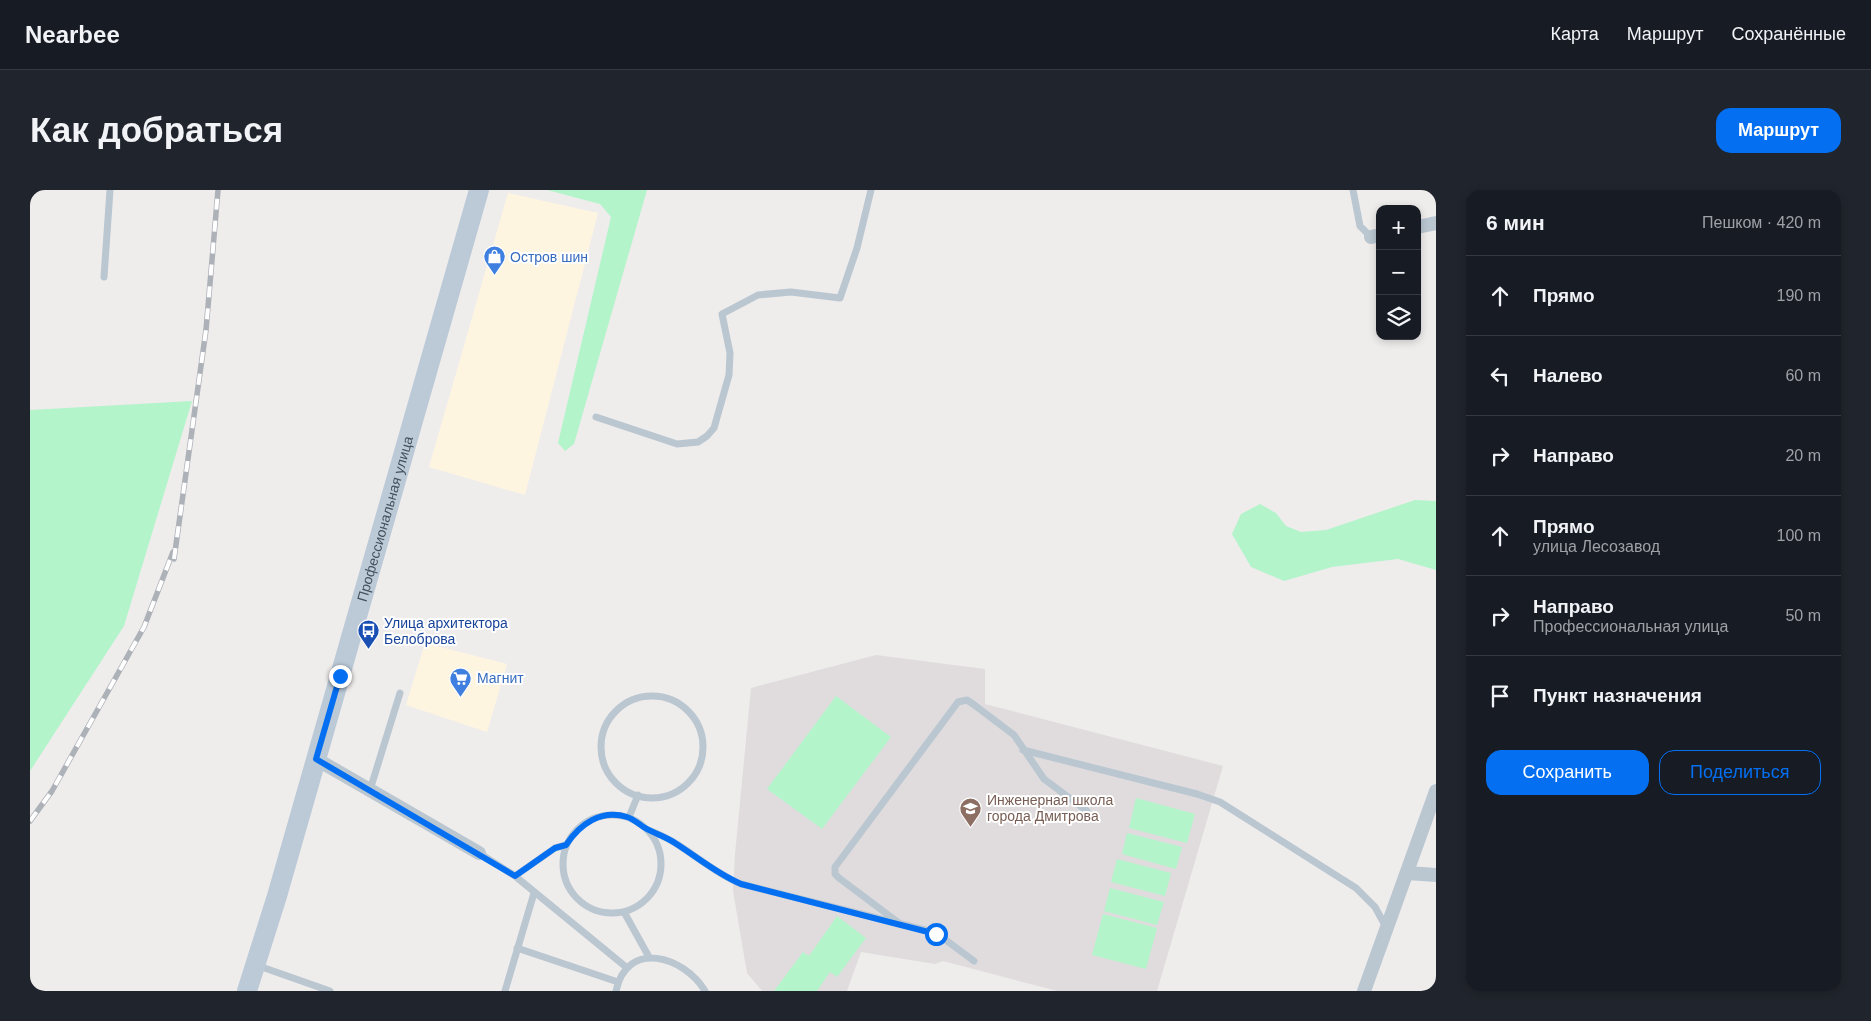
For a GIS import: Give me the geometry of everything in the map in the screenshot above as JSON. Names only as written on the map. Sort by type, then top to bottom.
[{"type":"main road","name":"Профессиональная улица","points":[[247,991],[316,759],[479,190]]},
{"type":"street","points":[[1421,226],[1436,223]]},
{"type":"street","points":[[316,759],[479,853]]},
{"type":"street","points":[[1364,991],[1388,929],[1436,791]]},
{"type":"street","points":[[1408,873],[1436,875]]},
{"type":"lane","points":[[104,277],[110,190]]},
{"type":"lane","points":[[596,417],[677,444],[698,442],[707,436],[714,428],[729,375],[730,353],[722,314],[758,295],[790,292],[840,298],[856,248],[871,190]]},
{"type":"lane","points":[[1353,190],[1360,226],[1375,236]]},
{"type":"lane","points":[[370,790],[400,693]]},
{"type":"lane","points":[[658,696],[679,704],[696,720],[702,736],[702,754],[691,779],[671,794],[649,798],[638,795],[620,787],[608,774],[601,754],[603,730],[613,712],[632,699],[658,696]]},
{"type":"lane","points":[[899,923],[839,878],[835,871],[837,865],[958,702],[967,700],[1011,732],[1044,779],[1087,811]]},
{"type":"lane","points":[[1023,750],[1197,794],[1220,802],[1356,888],[1375,907],[1388,929]]},
{"type":"lane","points":[[629,817],[638,795]]},
{"type":"lane","points":[[648,830],[659,847],[662,864],[659,881],[648,899],[634,909],[617,914],[600,912],[580,902],[566,883],[562,864],[566,845],[575,831],[595,817],[610,814],[629,817],[648,830],[670,839],[720,873],[741,884],[936,934],[974,961]]},
{"type":"lane","points":[[515,876],[555,848],[566,845]]},
{"type":"lane","points":[[479,853],[515,876],[626,966]]},
{"type":"lane","points":[[505,991],[534,893]]},
{"type":"lane","points":[[624,912],[649,957]]},
{"type":"lane","points":[[517,948],[618,982]]},
{"type":"lane","points":[[616,991],[626,966],[637,959],[649,957],[661,958],[687,972],[705,991]]},
{"type":"lane","points":[[256,965],[330,991]]},
{"type":"shaded area","points":[[508,193],[598,213],[525,495],[429,467]]},
{"type":"shaded area","points":[[425,643],[507,664],[487,732],[406,705]]},
{"type":"shaded area","name":"Инженерная школа города Дмитрова","points":[[876,655],[985,669],[985,704],[1223,766],[1157,991],[1057,991],[943,961],[935,964],[861,952],[847,991],[762,991],[747,973],[733,891],[751,688]]},
{"type":"green space","points":[[547,190],[647,190],[574,444],[565,451],[558,443],[611,217],[600,204]]},
{"type":"green space","points":[[192,401],[124,626],[30,771],[30,410]]},
{"type":"green space","points":[[1415,500],[1436,501],[1436,570],[1398,559],[1332,567],[1284,581],[1251,567],[1232,534],[1241,514],[1260,504],[1276,513],[1286,526],[1301,532],[1326,530]]},
{"type":"green space","points":[[836,696],[891,737],[822,829],[767,789]]},
{"type":"green space","points":[[1136,798],[1195,814],[1187,843],[1129,828]]},
{"type":"green space","points":[[1127,833],[1182,847],[1176,869],[1122,854]]},
{"type":"green space","points":[[1117,859],[1171,873],[1165,896],[1111,882]]},
{"type":"green space","points":[[1110,888],[1164,902],[1157,925],[1104,911]]},
{"type":"green space","points":[[1103,914],[1157,928],[1146,969],[1092,955]]},
{"type":"green space","points":[[837,916],[866,938],[837,977],[830,972],[817,991],[774,991],[803,952],[809,956]]},
{"type":"railway","points":[[174,559],[206,330],[218,190]]},
{"type":"railway","points":[[30,821],[52,791],[144,627],[173,552]]},
{"type":"place","name":"Остров шин","points":[[494,276]]},
{"type":"place","name":"Улица архитектора Белоброва","points":[[368,650]]},
{"type":"place","name":"Магнит","points":[[461,697]]},
{"type":"place","name":"Инженерная школа города Дмитрова","points":[[971,827]]},
{"type":"route","points":[[340,676],[316,759],[479,853],[515,876],[555,848],[566,845],[575,831],[595,817],[610,814],[629,817],[648,830],[664,836],[725,876],[741,884],[923,929],[936,934]]}]
